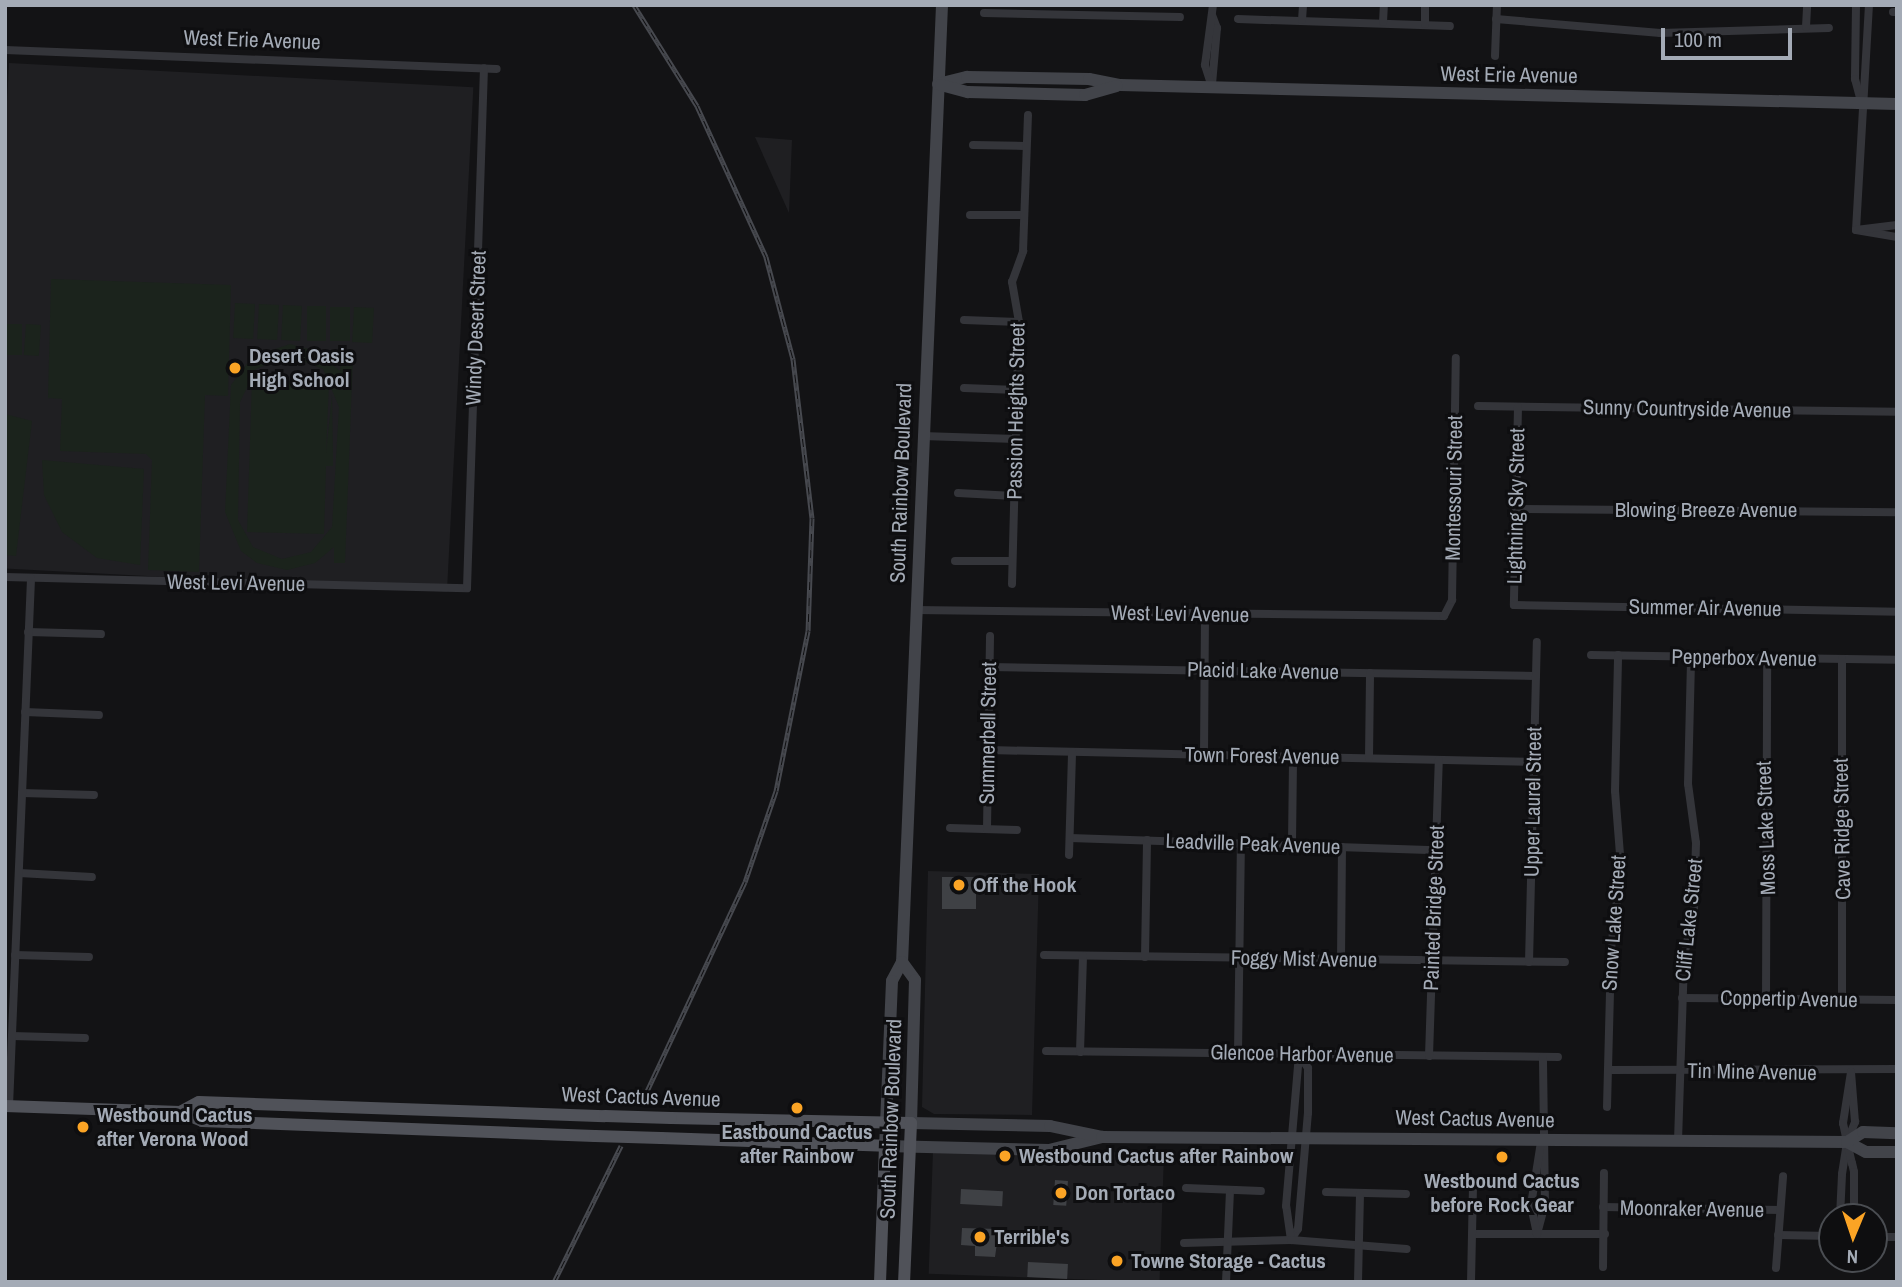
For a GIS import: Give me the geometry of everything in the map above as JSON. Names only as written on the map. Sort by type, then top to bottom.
[{"type":"main road","name":"West Cactus Avenue","points":[[180,1112],[199,1102],[911,1123]]},
{"type":"main road","name":"West Cactus Avenue","points":[[7,1106],[180,1112],[202,1121],[885,1146]]},
{"type":"main road","name":"South Rainbow Boulevard","points":[[904,1282],[911,1123]]},
{"type":"main road","name":"South Rainbow Boulevard","points":[[880,1282],[885,1146]]},
{"type":"street","name":"South Rainbow Boulevard","points":[[885,1146],[892,981],[902,962],[942,5]]},
{"type":"street","points":[[1129,16],[1130,5]]},
{"type":"street","points":[[1212,87],[1217,28],[1212,15],[1213,5]]},
{"type":"street","points":[[1302,20],[1303,5]]},
{"type":"street","points":[[1383,22],[1384,5]]},
{"type":"street","points":[[1425,5],[1425,24]]},
{"type":"street","points":[[1495,56],[1497,5]]},
{"type":"street","points":[[1806,27],[1807,5]]},
{"type":"street","points":[[1856,5],[1855,79],[1861,102],[1856,230]]},
{"type":"street","points":[[1861,102],[1869,81],[1869,5]]},
{"type":"street","points":[[984,13],[1006,9],[1180,17]]},
{"type":"street","points":[[1238,19],[1450,26]]},
{"type":"street","points":[[1496,19],[1660,33],[1829,28]]},
{"type":"street","name":"West Erie Avenue","points":[[5,50],[497,69]]},
{"type":"street","name":"Windy Desert Street","points":[[467,588],[484,68]]},
{"type":"street","name":"West Erie Avenue","points":[[939,84],[967,77],[1120,85],[1897,104]]},
{"type":"street","name":"Passion Heights Street","points":[[1012,584],[1019,322],[1012,282],[1023,251],[1027,116]]},
{"type":"street","points":[[973,145],[1025,146]]},
{"type":"street","points":[[970,215],[1023,215]]},
{"type":"street","points":[[1856,230],[1897,225]]},
{"type":"street","points":[[1856,230],[1897,237]]},
{"type":"street","points":[[964,320],[1019,322]]},
{"type":"street","name":"Montessouri Street","points":[[1444,616],[1452,600],[1456,358]]},
{"type":"street","points":[[964,388],[1017,390]]},
{"type":"street","name":"Sunny Countryside Avenue","points":[[1478,406],[1897,412]]},
{"type":"street","name":"Lightning Sky Street","points":[[1514,605],[1518,407]]},
{"type":"street","points":[[922,436],[1016,439]]},
{"type":"street","points":[[958,493],[1014,496]]},
{"type":"street","name":"Blowing Breeze Avenue","points":[[1516,509],[1897,512]]},
{"type":"street","points":[[955,561],[1012,561]]},
{"type":"street","name":"West Levi Avenue","points":[[5,578],[467,588]]},
{"type":"street","points":[[7,1106],[30,578]]},
{"type":"street","name":"Summer Air Avenue","points":[[1514,605],[1897,612]]},
{"type":"street","name":"West Levi Avenue","points":[[915,610],[1444,616]]},
{"type":"street","points":[[1204,755],[1205,615]]},
{"type":"street","points":[[28,632],[101,634]]},
{"type":"street","name":"Summerbell Street","points":[[987,829],[989,636]]},
{"type":"street","name":"Upper Laurel Street","points":[[1529,962],[1537,642]]},
{"type":"street","name":"Pepperbox Avenue","points":[[1591,655],[1897,660]]},
{"type":"street","name":"Snow Lake Street","points":[[1607,1107],[1612,932],[1621,867],[1615,791],[1618,655]]},
{"type":"street","name":"Cliff Lake Street","points":[[1678,1141],[1682,998],[1696,854],[1688,784],[1691,657]]},
{"type":"street","name":"Moss Lake Street","points":[[1766,999],[1767,658]]},
{"type":"street","name":"Cave Ridge Street","points":[[1842,659],[1842,999]]},
{"type":"street","name":"Placid Lake Avenue","points":[[989,667],[1536,676]]},
{"type":"street","points":[[1369,758],[1370,673]]},
{"type":"street","points":[[25,712],[99,715]]},
{"type":"street","name":"Town Forest Avenue","points":[[989,750],[1534,762]]},
{"type":"street","points":[[1069,856],[1072,752]]},
{"type":"street","points":[[1292,843],[1293,757]]},
{"type":"street","name":"Painted Bridge Street","points":[[1429,1056],[1439,760]]},
{"type":"street","points":[[22,793],[94,795]]},
{"type":"street","points":[[950,828],[1017,830]]},
{"type":"street","name":"Leadville Peak Avenue","points":[[1070,838],[1292,843],[1436,850]]},
{"type":"street","points":[[1145,957],[1147,840]]},
{"type":"street","points":[[1238,1053],[1241,842]]},
{"type":"street","points":[[1341,960],[1342,847]]},
{"type":"street","points":[[19,873],[92,877]]},
{"type":"street","points":[[15,955],[89,957]]},
{"type":"street","name":"Foggy Mist Avenue","points":[[1044,955],[1565,962]]},
{"type":"street","points":[[1080,1052],[1083,956]]},
{"type":"street","name":"South Rainbow Boulevard","points":[[902,962],[915,980],[911,1123]]},
{"type":"street","name":"Coppertip Avenue","points":[[1682,998],[1897,1000]]},
{"type":"street","points":[[12,1036],[85,1038]]},
{"type":"street","name":"Glencoe Harbor Avenue","points":[[1046,1051],[1558,1057]]},
{"type":"street","points":[[1291,1240],[1298,1229],[1300,1054]]},
{"type":"street","points":[[1538,1234],[1545,1205],[1542,1139],[1543,1057]]},
{"type":"street","name":"Tin Mine Avenue","points":[[1608,1070],[1850,1072],[1897,1069]]},
{"type":"street","points":[[1841,1203],[1847,1142],[1855,1122],[1850,1072]]},
{"type":"street","name":"West Cactus Avenue","points":[[911,1123],[1050,1126],[1102,1137],[1298,1136],[1847,1142],[1866,1152],[1897,1152]]},
{"type":"street","name":"West Cactus Avenue","points":[[1847,1142],[1863,1132],[1897,1133]]},
{"type":"street","points":[[1291,1240],[1286,1206],[1298,1136]]},
{"type":"street","name":"West Cactus Avenue","points":[[885,1146],[1049,1150],[1102,1137]]},
{"type":"street","points":[[1538,1234],[1531,1205],[1533,1164],[1542,1139]]},
{"type":"street","points":[[1847,1142],[1853,1203]]},
{"type":"street","points":[[1603,1267],[1604,1174]]},
{"type":"street","points":[[1776,1268],[1783,1176]]},
{"type":"street","points":[[1471,1282],[1473,1185]]},
{"type":"street","points":[[1186,1188],[1261,1191]]},
{"type":"street","points":[[1226,1282],[1230,1190]]},
{"type":"street","points":[[1326,1192],[1406,1194]]},
{"type":"street","points":[[1358,1282],[1360,1193]]},
{"type":"street","name":"Moonraker Avenue","points":[[1604,1207],[1780,1210]]},
{"type":"street","points":[[1472,1234],[1605,1234]]},
{"type":"street","points":[[1778,1235],[1818,1236]]},
{"type":"street","points":[[1184,1242],[1291,1240],[1407,1249]]},
{"type":"shaded area","name":"Desert Oasis High School","points":[[9,63],[473,87],[447,592],[5,568],[5,139]]},
{"type":"shaded area","points":[[755,137],[792,140],[789,213]]},
{"type":"shaded area","points":[[51,279],[231,285],[228,396],[205,395],[199,572],[148,570],[152,460],[146,454],[60,451],[62,399],[48,398]]},
{"type":"shaded area","points":[[235,303],[255,304],[253,339],[233,338]]},
{"type":"shaded area","points":[[259,304],[279,305],[277,340],[257,339]]},
{"type":"shaded area","points":[[283,305],[302,306],[300,341],[281,340]]},
{"type":"shaded area","points":[[307,306],[326,306],[326,341],[307,341]]},
{"type":"shaded area","points":[[330,307],[350,307],[350,341],[330,341]]},
{"type":"shaded area","points":[[354,307],[374,308],[372,343],[352,342]]},
{"type":"shaded area","points":[[7,324],[22,324],[22,355],[7,355]]},
{"type":"shaded area","points":[[26,324],[41,325],[39,356],[24,355]]},
{"type":"shaded area","points":[[290,344],[316,351],[340,371],[341,357],[353,357],[345,563],[334,563],[334,547],[315,563],[287,570],[257,563],[241,551],[225,512],[231,385],[252,357]],"holes":[[[289,356],[323,369],[339,407],[332,527],[311,552],[282,559],[253,547],[238,520],[240,402],[256,369]]]},
{"type":"shaded area","points":[[252,380],[329,383],[326,453],[332,395],[333,466],[326,466],[324,534],[247,532]]},
{"type":"shaded area","points":[[5,414],[32,421],[16,556],[5,555]]},
{"type":"shaded area","points":[[42,460],[144,469],[140,565],[97,558],[62,532],[44,495]]},
{"type":"shaded area","points":[[928,871],[1039,874],[1032,1115],[934,1114],[922,1107]]},
{"type":"shaded area","points":[[933,1146],[1164,1154],[1160,1282],[929,1274]]},
{"type":"building","name":"Off the Hook","points":[[942,877],[976,877],[976,909],[942,909]]},
{"type":"building","name":"Don Tortaco","points":[[1055,1180],[1068,1181],[1066,1206],[1053,1205]]},
{"type":"building","points":[[961,1189],[1003,1191],[1002,1206],[960,1204]]},
{"type":"building","name":"Terrible's","points":[[962,1228],[999,1229],[995,1257],[975,1256],[975,1246],[961,1245]]},
{"type":"building","points":[[1028,1262],[1068,1264],[1067,1279],[1027,1277]]},
{"type":"railway","points":[[634,5],[697,106],[766,257],[793,359],[812,518],[808,631],[776,791],[745,882],[642,1102]]},
{"type":"railway","points":[[554,1282],[621,1146]]},
{"type":"place","name":"Desert Oasis High School","points":[[235,368]]},
{"type":"place","name":"Off the Hook","points":[[959,885]]},
{"type":"place","name":"Eastbound Cactus after Rainbow","points":[[797,1108]]},
{"type":"place","name":"Westbound Cactus after Verona Wood","points":[[83,1127]]},
{"type":"place","name":"Westbound Cactus after Rainbow","points":[[1005,1156]]},
{"type":"place","name":"Westbound Cactus before Rock Gear","points":[[1502,1157]]},
{"type":"place","name":"Don Tortaco","points":[[1061,1193]]},
{"type":"place","name":"Terrible's","points":[[980,1237]]},
{"type":"place","name":"Towne Storage - Cactus","points":[[1117,1261]]}]
